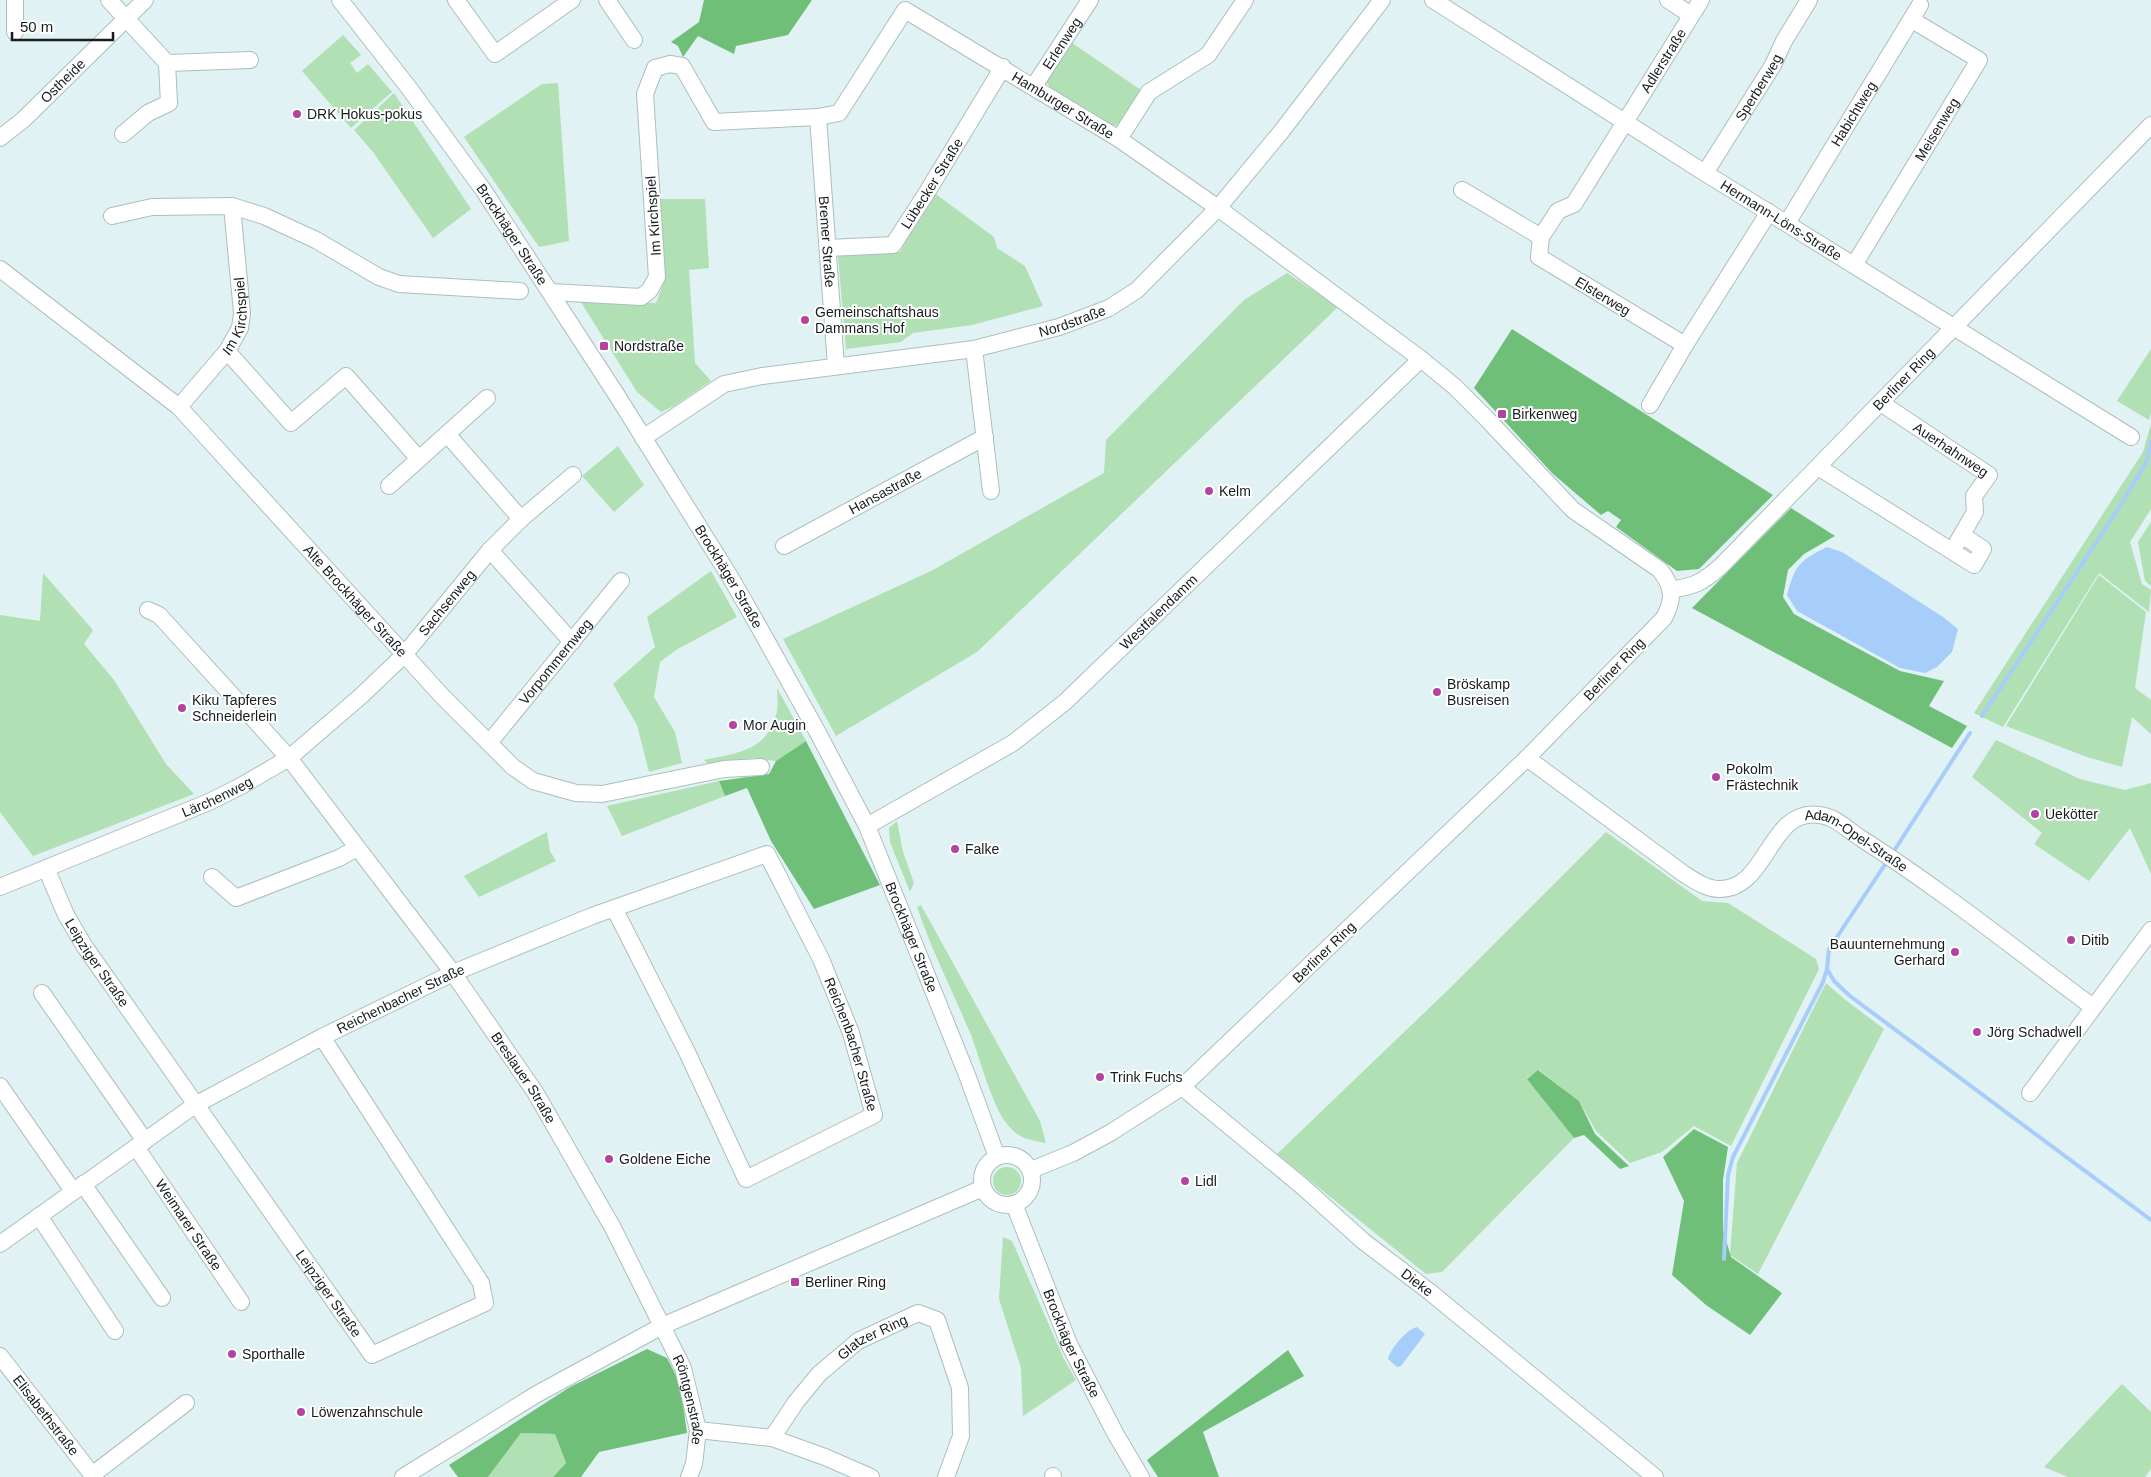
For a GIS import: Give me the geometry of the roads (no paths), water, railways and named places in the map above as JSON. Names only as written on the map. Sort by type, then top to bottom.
[{"type":"street","points":[[15,0],[15,32]]},
{"type":"street","points":[[109,0],[167,63],[169,103],[148,113],[123,134]]},
{"type":"street","name":"Ostheide","points":[[0,138],[23,120],[144,0]]},
{"type":"street","name":"Brockhäger Straße","points":[[333,0],[374,44]]},
{"type":"street","name":"Brockhäger Straße","points":[[340,0],[409,88],[484,191],[551,292],[756,620],[867,826],[967,1075],[997,1157]]},
{"type":"street","points":[[456,0],[495,54],[572,0]]},
{"type":"street","points":[[606,0],[634,40]]},
{"type":"street","name":"Erlenweg","points":[[1034,86],[1090,0]]},
{"type":"street","points":[[1119,139],[1149,92],[1208,56],[1245,0]]},
{"type":"street","name":"Nordstraße","points":[[643,438],[724,384],[762,376],[974,348],[1059,327],[1109,308],[1137,290],[1218,208],[1281,132],[1382,0]]},
{"type":"street","name":"Hermann-Löns-Straße","points":[[1433,0],[1953,328],[2132,437]]},
{"type":"street","points":[[1668,0],[1691,15]]},
{"type":"street","name":"Adlerstraße","points":[[1625,122],[1700,0]]},
{"type":"street","name":"Sperberweg","points":[[1705,172],[1773,65],[1784,41],[1809,0]]},
{"type":"street","name":"Habichtweg","points":[[1786,223],[1920,5]]},
{"type":"street","name":"Hamburger Straße","points":[[818,117],[839,113],[905,10],[1003,67],[1119,139],[1218,208]]},
{"type":"street","name":"Meisenweg","points":[[1854,265],[1979,60],[1912,20]]},
{"type":"street","points":[[167,63],[250,60]]},
{"type":"street","name":"Im Kirchspiel","points":[[551,292],[642,297],[650,291],[657,277],[645,94],[655,68],[670,64],[682,66],[714,122],[818,117]]},
{"type":"street","name":"Lübecker Straße","points":[[828,248],[893,245],[1003,67]]},
{"type":"street","name":"Bremer Straße","points":[[818,117],[828,248],[823,268],[836,366]]},
{"type":"street","points":[[1462,190],[1541,238],[1558,211],[1574,204],[1625,122]]},
{"type":"street","name":"Berliner Ring","points":[[1030,1170],[1073,1152],[1110,1133],[1182,1087],[1527,758],[1664,618],[1671,604],[1670,590],[1693,586],[1704,581],[1881,403],[2151,125]]},
{"type":"street","points":[[112,216],[152,208],[232,206],[264,216],[316,240],[379,277],[399,284],[520,291]]},
{"type":"street","name":"Im Kirchspiel","points":[[179,407],[227,351],[240,328],[242,313],[232,206]]},
{"type":"street","points":[[1218,208],[1421,359],[1486,418],[1573,510],[1660,570],[1666,578],[1670,590]]},
{"type":"street","points":[[1650,405],[1685,345],[1769,212]]},
{"type":"street","name":"Elsterweg","points":[[1541,238],[1539,257],[1685,345]]},
{"type":"street","name":"Alte Brockhäger Straße","points":[[0,269],[179,407],[404,655],[513,767],[533,780],[576,793],[602,794],[724,769],[761,767]]},
{"type":"street","points":[[974,348],[991,491]]},
{"type":"street","points":[[227,351],[291,423],[346,376],[419,459]]},
{"type":"street","name":"Westfalendamm","points":[[867,826],[1013,743],[1065,702],[1421,359]]},
{"type":"street","points":[[389,486],[487,398]]},
{"type":"street","name":"Auerhahnweg","points":[[1881,403],[1989,474],[1974,496],[1975,512],[1952,551]]},
{"type":"street","points":[[447,434],[521,519]]},
{"type":"street","name":"Hansastraße","points":[[784,546],[985,437]]},
{"type":"street","points":[[1818,467],[1974,565],[1983,549],[1962,535]]},
{"type":"street","name":"Sachsenweg","points":[[404,655],[490,550],[521,519],[573,475]]},
{"type":"street","points":[[490,550],[572,642]]},
{"type":"street","name":"Vorpommernweg","points":[[489,743],[621,580]]},
{"type":"street","name":"Breslauer Straße","points":[[148,610],[159,615],[288,758],[453,974],[535,1092],[613,1228],[662,1326]]},
{"type":"street","name":"Lärchenweg","points":[[0,886],[209,802],[241,786],[288,758],[324,729],[404,655]]},
{"type":"street","name":"Adam-Opel-Straße","points":[[1527,758],[1684,874],[1702,884],[1717,889],[1734,887],[1746,880],[1787,824],[1803,816],[1820,814],[1903,866],[2092,1007]]},
{"type":"street","points":[[212,877],[236,898],[339,858],[357,848]]},
{"type":"street","name":"Reichenbacher Straße","points":[[195,1105],[255,1071],[453,974],[614,908],[766,854],[821,958],[851,1033],[874,1116],[746,1179],[687,1052],[614,908]]},
{"type":"street","name":"Leipziger Straße","points":[[46,868],[66,915],[85,947],[372,1355],[485,1303],[482,1283],[322,1037]]},
{"type":"street","points":[[2030,1093],[2151,930]]},
{"type":"street","name":"Weimarer Straße","points":[[42,993],[241,1302]]},
{"type":"street","points":[[0,1086],[162,1298]]},
{"type":"street","name":"Dieke","points":[[1182,1087],[1303,1187],[1363,1241],[1430,1292],[1655,1477]]},
{"type":"street","points":[[0,1244],[195,1105]]},
{"type":"street","points":[[1013,1155],[1020,1158],[1030,1170],[1032,1187],[1028,1195],[1014,1204],[1006,1205],[992,1200],[984,1188],[983,1174],[986,1166],[997,1157],[1013,1155]]},
{"type":"street","points":[[403,1477],[537,1394],[662,1326],[984,1188]]},
{"type":"street","name":"Brockhäger Straße","points":[[1014,1204],[1069,1344],[1140,1477]]},
{"type":"street","points":[[39,1216],[115,1331]]},
{"type":"street","name":"Glatzer Ring","points":[[772,1438],[796,1402],[819,1374],[858,1341],[918,1312],[937,1320],[960,1388],[961,1436],[946,1477]]},
{"type":"street","name":"Röntgenstraße","points":[[662,1326],[683,1368],[698,1430],[694,1464],[689,1477]]},
{"type":"street","name":"Elisabethstraße","points":[[0,1356],[93,1476],[186,1403]]},
{"type":"street","points":[[698,1430],[772,1438],[825,1457],[871,1477]]},
{"type":"water","points":[[1827,547],[1842,552],[1943,617],[1958,629],[1952,652],[1937,667],[1925,673],[1900,668],[1797,611],[1787,595],[1796,570],[1804,560]]},
{"type":"water","points":[[1417,1327],[1425,1334],[1401,1366],[1397,1367],[1388,1359],[1390,1355],[1404,1336]]},
{"type":"waterway","points":[[1982,716],[2115,514],[2146,463],[2151,442]]},
{"type":"waterway","points":[[1892,854],[1970,733]]},
{"type":"waterway","points":[[1888,860],[1829,949],[1827,969],[1834,981],[1850,996],[2151,1220]]},
{"type":"waterway","points":[[1724,1259],[1728,1175],[1733,1157],[1823,982],[1827,969]]},
{"type":"place","name":"DRK Hokus-pokus","points":[[297,114]]},
{"type":"place","name":"Gemeinschaftshaus Dammans Hof","points":[[805,320]]},
{"type":"place","name":"Nordstraße","points":[[604,346]]},
{"type":"place","name":"Birkenweg","points":[[1502,414]]},
{"type":"place","name":"Kelm","points":[[1209,491]]},
{"type":"place","name":"Bröskamp Busreisen","points":[[1437,692]]},
{"type":"place","name":"Kiku Tapferes Schneiderlein","points":[[182,708]]},
{"type":"place","name":"Mor Augin","points":[[733,725]]},
{"type":"place","name":"Pokolm Frästechnik","points":[[1716,777]]},
{"type":"place","name":"Uekötter","points":[[2035,814]]},
{"type":"place","name":"Falke","points":[[955,849]]},
{"type":"place","name":"Ditib","points":[[2071,940]]},
{"type":"place","name":"Bauunternehmung Gerhard","points":[[1955,952]]},
{"type":"place","name":"Jörg Schadwell","points":[[1977,1032]]},
{"type":"place","name":"Trink Fuchs","points":[[1100,1077]]},
{"type":"place","name":"Goldene Eiche","points":[[609,1159]]},
{"type":"place","name":"Lidl","points":[[1185,1181]]},
{"type":"place","name":"Berliner Ring","points":[[795,1282]]},
{"type":"place","name":"Sporthalle","points":[[232,1354]]},
{"type":"place","name":"Löwenzahnschule","points":[[301,1412]]}]
